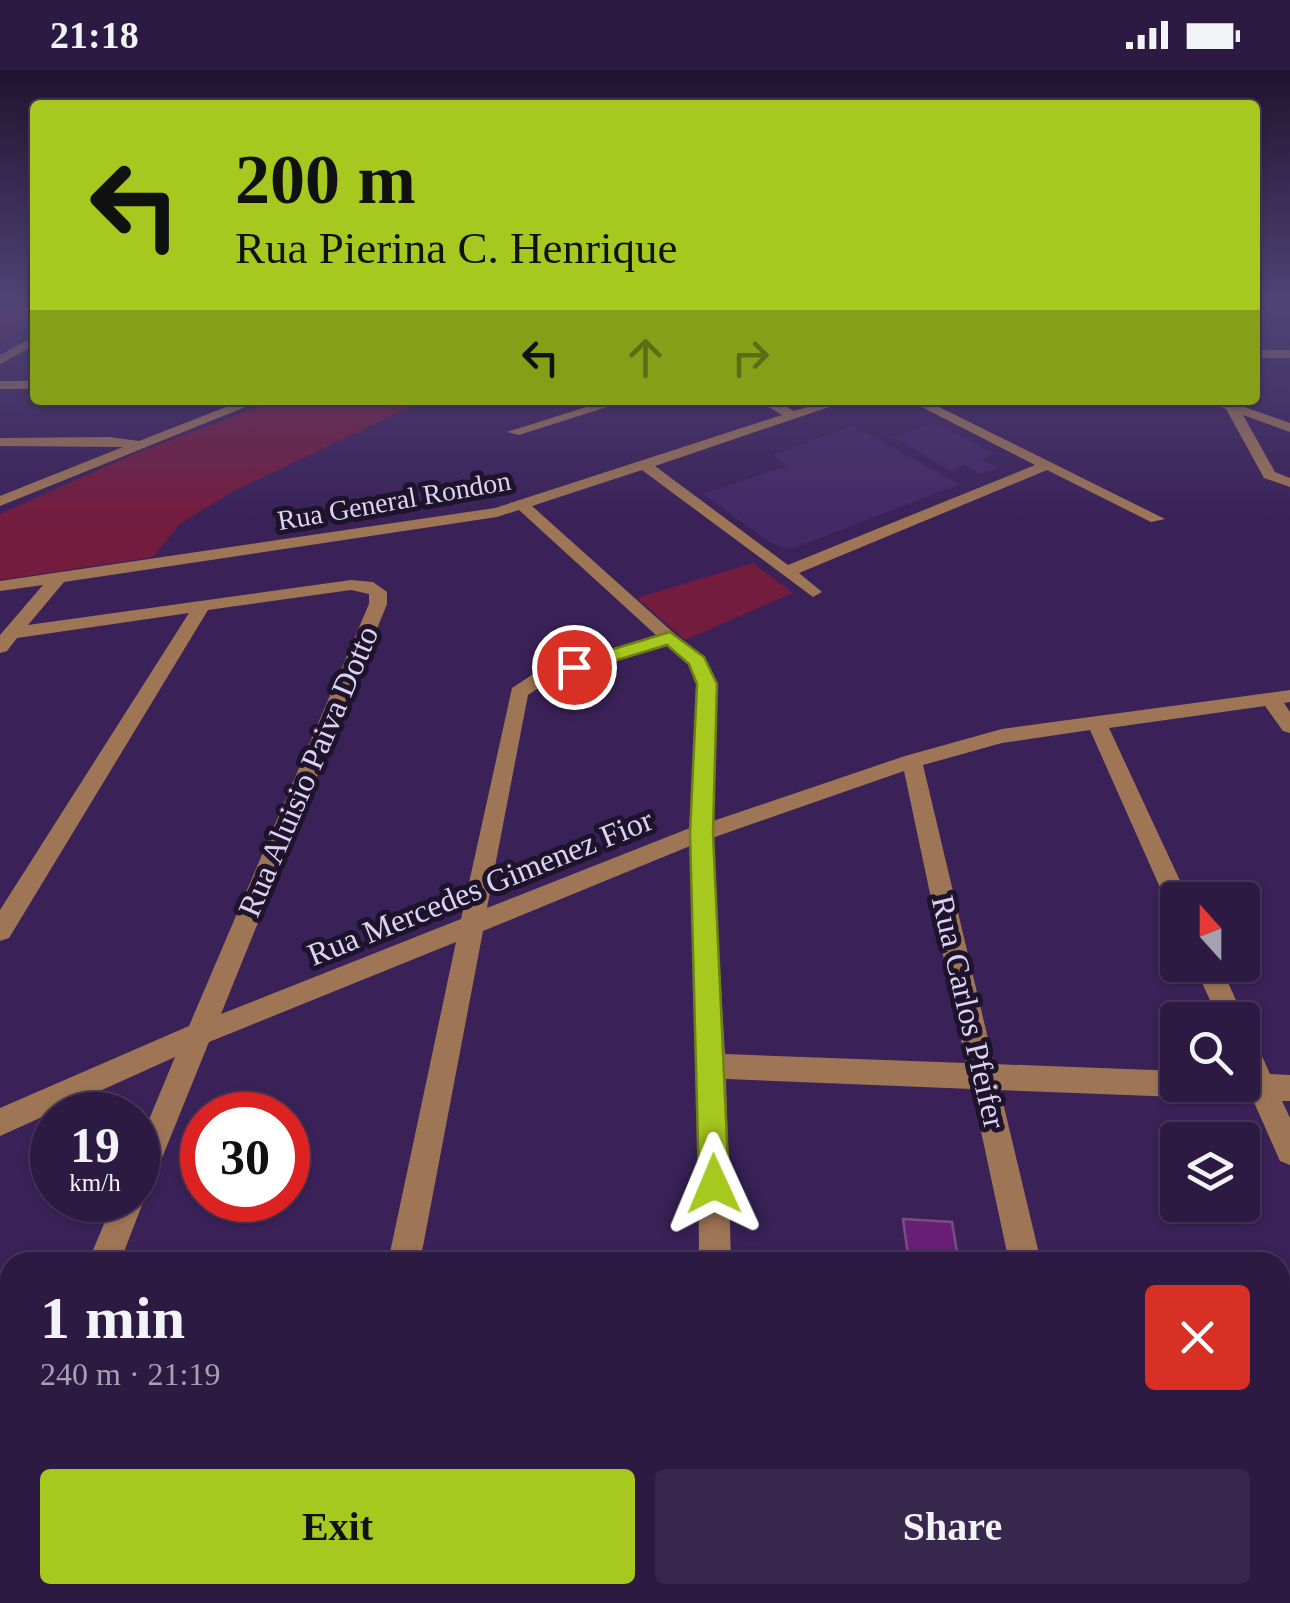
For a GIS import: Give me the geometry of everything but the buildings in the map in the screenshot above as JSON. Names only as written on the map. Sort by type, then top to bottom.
[{"type":"street","points":[[0,385],[30,385]]},
{"type":"street","points":[[0,501],[243,405]]},
{"type":"street","points":[[514,432],[605,405]]},
{"type":"street","points":[[773,405],[794,416]]},
{"type":"street","name":"Rua General Rondon","points":[[0,586],[496,512],[828,405]]},
{"type":"street","points":[[925,405],[1156,519]]},
{"type":"street","points":[[1228,405],[1290,428]]},
{"type":"street","points":[[1231,406],[1269,475],[1290,483]]},
{"type":"street","points":[[0,442],[110,440],[137,446]]},
{"type":"street","points":[[645,465],[813,592]]},
{"type":"street","points":[[787,572],[1047,465]]},
{"type":"street","points":[[521,504],[697,662],[707,684],[701,833],[712,1066],[715,1252]]},
{"type":"street","points":[[6,640],[57,580]]},
{"type":"street","name":"Rua Aluisio Paiva Dotto","points":[[6,640],[351,585],[367,586],[378,592],[378,604],[160,1126]]},
{"type":"street","points":[[0,931],[202,606]]},
{"type":"street","points":[[406,1252],[519,692],[542,677],[670,638]]},
{"type":"street","points":[[1280,697],[1290,726]]},
{"type":"street","name":"Rua Mercedes Gimenez Fior","points":[[0,1122],[197,1034],[701,833],[912,761],[1002,736],[1280,697]]},
{"type":"street","points":[[1096,722],[1169,882]]},
{"type":"street","name":"Rua Carlos Pfeifer","points":[[912,761],[1023,1252]]},
{"type":"street","points":[[712,1066],[1160,1083]]},
{"type":"street","points":[[1260,1067],[1276,1088],[1290,1151]]},
{"type":"street","points":[[108,1252],[121,1222]]},
{"type":"shaded area","points":[[262,405],[414,405],[232,492],[180,524],[153,557],[0,580],[0,514],[129,456]]},
{"type":"shaded area","points":[[934,423],[996,454],[981,459],[998,468],[982,474],[965,465],[951,471],[893,437]]},
{"type":"shaded area","points":[[852,426],[960,484],[791,549],[771,543],[703,494],[787,466],[773,455]]},
{"type":"shaded area","points":[[753,563],[793,593],[685,640],[637,598]]},
{"type":"route","points":[[574,667],[670,638],[697,662],[707,684],[701,833],[714,1184]]}]
